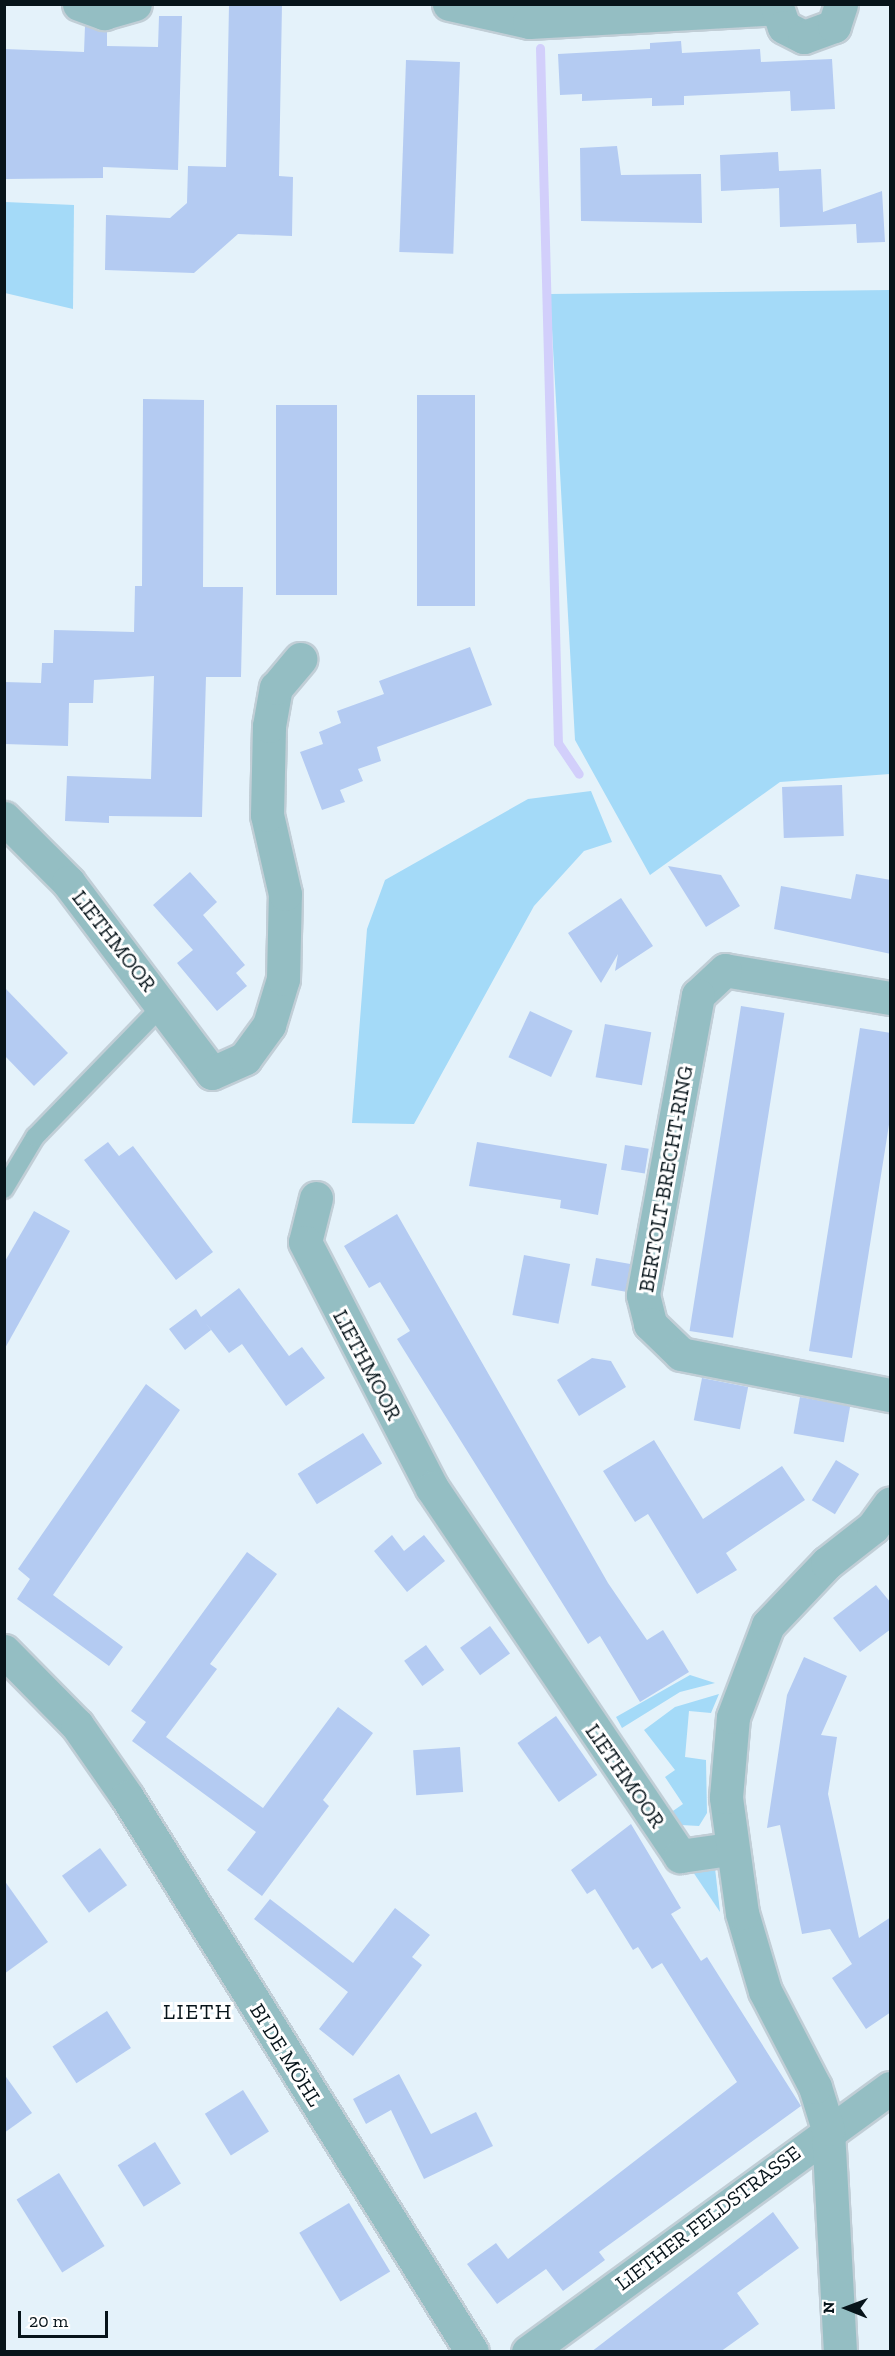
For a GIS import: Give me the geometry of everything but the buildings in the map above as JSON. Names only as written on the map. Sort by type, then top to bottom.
[{"type":"street","points":[[79,4],[104,13],[135,4]]},
{"type":"street","points":[[449,4],[529,22],[776,6],[793,34],[815,37],[834,26],[841,4]]},
{"type":"street","name":"LIETHMOOR","points":[[4,818],[68,882],[164,1004],[212,1073],[245,1058],[268,1025],[283,979],[285,894],[267,815],[269,726],[276,688],[300,659]]},
{"type":"street","name":"BERTOLT-BRECHT-RING","points":[[891,998],[725,970],[698,995],[643,1295],[650,1324],[681,1354],[891,1395]]},
{"type":"street","name":"LIETHMOOR","points":[[316,1198],[305,1242],[432,1488],[680,1856],[729,1849]]},
{"type":"street","points":[[840,2352],[828,2129],[815,2087],[765,1990],[729,1849],[726,1797],[733,1717],[751,1662],[768,1625],[796,1593],[873,1527],[891,1504]]},
{"type":"street","name":"BI DE MÖHL","points":[[4,1651],[77,1725],[127,1797],[472,2352]]},
{"type":"street","name":"LIETHER FELDSTRASSE","points":[[528,2352],[828,2129],[891,2088]]},
{"type":"lane","points":[[4,1189],[34,1137],[164,1004]]},
{"type":"shaded area","points":[[5,202],[74,205],[73,309],[5,293]]},
{"type":"shaded area","points":[[890,290],[890,774],[780,782],[650,875],[575,740],[550,294]]},
{"type":"shaded area","points":[[591,791],[612,842],[584,851],[534,906],[414,1124],[352,1123],[367,929],[385,880],[528,799]]},
{"type":"shaded area","points":[[690,1675],[715,1683],[680,1692],[622,1728],[616,1717]]},
{"type":"shaded area","points":[[719,1694],[711,1713],[689,1711],[685,1757],[706,1760],[707,1813],[699,1826],[681,1825],[670,1813],[683,1804],[665,1777],[675,1770],[644,1730],[675,1707]]},
{"type":"shaded area","points":[[703,1862],[715,1868],[720,1912],[691,1869]]},
{"type":"waterway","points":[[540,48],[558,743],[579,774]]},
{"type":"district","name":"LIETH","points":[[198,2012]]}]
